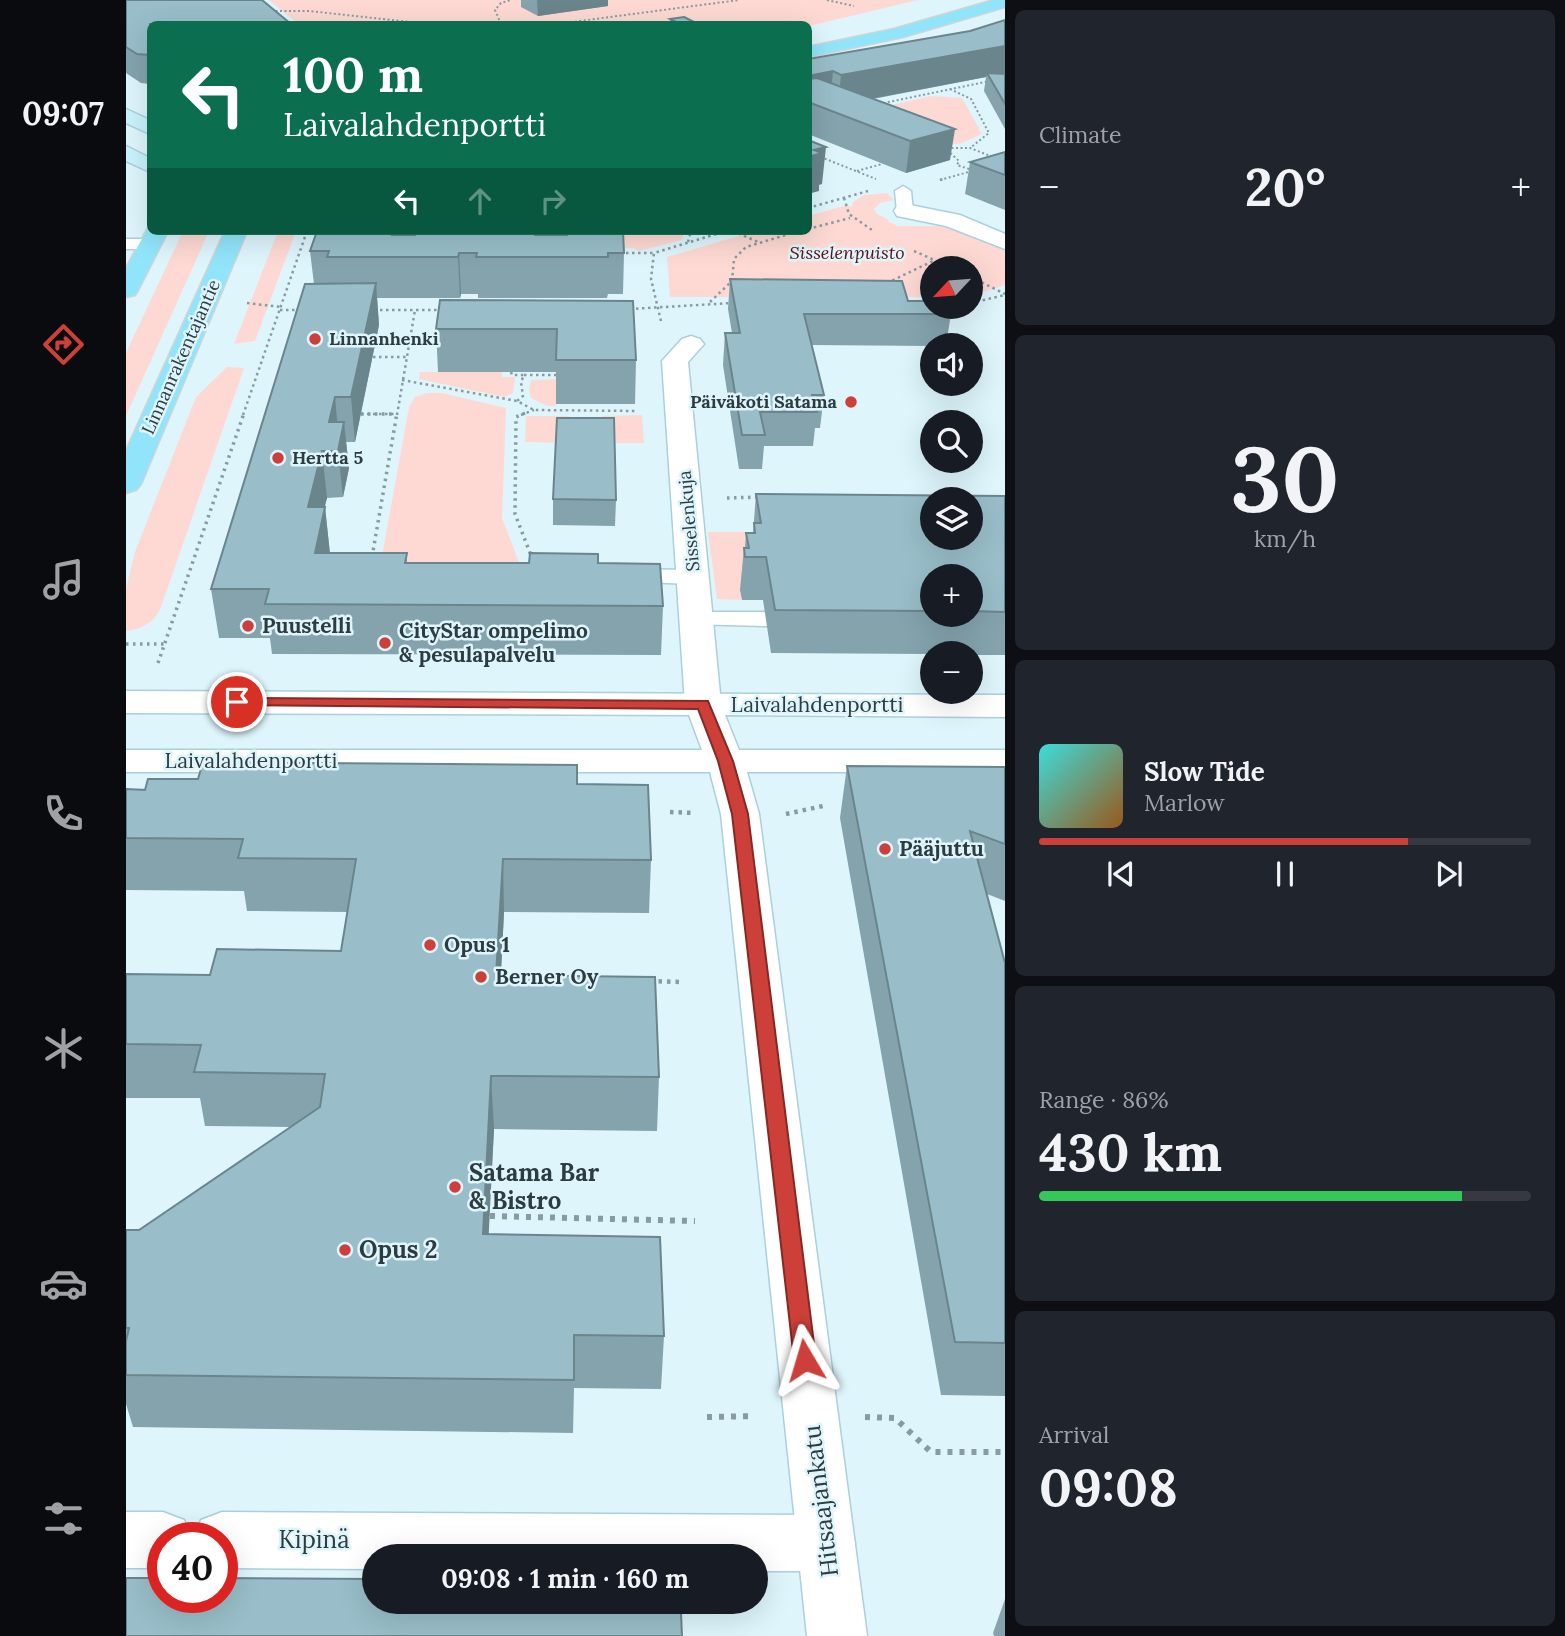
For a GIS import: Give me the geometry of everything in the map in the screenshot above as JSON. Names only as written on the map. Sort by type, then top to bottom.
[{"type":"main road","points":[[812,39],[907,17],[963,0]]},
{"type":"main road","points":[[812,51],[897,33],[1005,2]]},
{"type":"main road","points":[[126,115],[147,126]]},
{"type":"main road","name":"Linnanrakentajantie","points":[[126,484],[234,235]]},
{"type":"main road","points":[[126,290],[153,237]]},
{"type":"street","points":[[904,201],[1005,242]]},
{"type":"street","name":"Sisselenkuja","points":[[691,344],[675,361],[703,704]]},
{"type":"street","name":"Laivalahdenportti","points":[[126,702],[1005,706]]},
{"type":"street","name":"Hitsaajankatu","points":[[703,704],[725,761],[740,814],[837,1636]]},
{"type":"street","name":"Laivalahdenportti","points":[[126,761],[1005,761]]},
{"type":"street","points":[[126,1540],[147,1540]]},
{"type":"street","name":"Kipinä","points":[[238,1540],[826,1543]]},
{"type":"lane","points":[[126,244],[153,237]]},
{"type":"lane","points":[[573,576],[693,578]]},
{"type":"lane","points":[[697,619],[766,620]]},
{"type":"path","points":[[500,21],[495,10],[501,3],[511,0]]},
{"type":"path","points":[[685,8],[696,0]]},
{"type":"path","points":[[581,21],[738,0]]},
{"type":"path","points":[[264,10],[310,10],[402,21]]},
{"type":"path","points":[[869,106],[992,81]]},
{"type":"path","points":[[960,82],[967,86]]},
{"type":"path","points":[[950,89],[971,99],[989,133],[970,148]]},
{"type":"path","points":[[887,96],[896,100]]},
{"type":"path","points":[[972,170],[957,164],[954,155],[945,148],[970,148],[1003,161]]},
{"type":"path","points":[[812,154],[878,180]]},
{"type":"path","points":[[856,171],[883,164]]},
{"type":"path","points":[[904,201],[979,168]]},
{"type":"path","points":[[812,207],[878,188]]},
{"type":"path","points":[[812,228],[850,218]]},
{"type":"path","points":[[158,661],[306,235]]},
{"type":"path","points":[[688,242],[690,235]]},
{"type":"path","points":[[617,253],[654,253],[712,235]]},
{"type":"path","points":[[742,235],[759,242]]},
{"type":"path","points":[[709,302],[732,281],[734,259],[746,247],[784,235]]},
{"type":"path","points":[[654,253],[650,261],[653,295],[659,310]]},
{"type":"path","points":[[876,287],[920,267]]},
{"type":"path","points":[[984,283],[1005,294]]},
{"type":"path","points":[[984,300],[1005,294]]},
{"type":"path","points":[[625,309],[659,310],[709,302],[735,303]]},
{"type":"path","points":[[280,310],[307,310]]},
{"type":"path","points":[[373,310],[453,310]]},
{"type":"path","points":[[372,560],[415,310]]},
{"type":"path","points":[[373,357],[406,357]]},
{"type":"path","points":[[511,372],[512,375],[557,375]]},
{"type":"path","points":[[517,401],[523,396],[524,375]]},
{"type":"path","points":[[402,380],[517,401],[534,411]]},
{"type":"path","points":[[573,576],[534,577],[531,550],[518,527],[515,514],[516,417],[534,411],[679,411]]},
{"type":"path","points":[[361,414],[396,414]]},
{"type":"path","points":[[126,644],[164,644]]},
{"type":"path","points":[[637,981],[681,982]]},
{"type":"path","points":[[490,1216],[695,1221]]},
{"type":"path","points":[[811,1415],[895,1418],[931,1452],[1005,1452]]},
{"type":"green space","points":[[269,0],[918,0],[812,25],[812,21],[294,21]]},
{"type":"green space","points":[[931,96],[962,98],[982,134],[962,143],[946,145],[879,108]]},
{"type":"green space","name":"Sisselenpuisto","points":[[887,193],[894,200],[880,203],[874,209],[877,214],[889,220],[887,221],[898,226],[945,226],[1005,251],[1005,285],[984,292],[984,256],[920,256],[920,297],[670,297],[667,257],[742,235],[812,235],[812,215],[847,205],[852,207],[853,202],[864,195]]},
{"type":"green space","points":[[181,235],[207,235],[126,416],[126,353]]},
{"type":"green space","points":[[276,235],[295,235],[255,341],[234,344]]},
{"type":"green space","points":[[583,235],[683,235],[682,240],[638,251],[634,248],[549,251]]},
{"type":"green space","points":[[227,367],[244,368],[161,607],[147,624],[126,631],[126,589],[135,552],[196,397]]},
{"type":"green space","points":[[420,372],[502,372],[502,377],[515,377],[513,393],[504,397],[419,379]]},
{"type":"green space","points":[[557,379],[556,406],[547,406],[531,398],[531,380]]},
{"type":"green space","points":[[427,393],[442,393],[506,408],[502,518],[522,570],[380,567],[409,407],[415,397]]},
{"type":"green space","points":[[642,415],[644,443],[603,443],[602,416]]},
{"type":"green space","points":[[526,416],[569,416],[569,443],[525,442]]},
{"type":"green space","points":[[708,532],[753,532],[757,564],[740,591],[742,600],[717,599]]},
{"type":"building","points":[[126,0],[262,0],[287,21],[147,21],[147,55],[137,54],[126,47]]},
{"type":"building","points":[[684,17],[692,21],[674,21],[670,19]]},
{"type":"building","points":[[1005,20],[1005,46],[841,75],[833,71],[812,75],[812,58],[970,31]]},
{"type":"building","points":[[987,73],[1005,74],[1005,104]]},
{"type":"building","points":[[817,78],[955,129],[910,141],[812,104],[812,79]]},
{"type":"building","points":[[812,142],[826,147],[814,150],[822,153],[812,156]]},
{"type":"building","points":[[1005,152],[1005,175],[970,162]]},
{"type":"building","points":[[316,235],[623,235],[624,253],[608,253],[608,257],[476,257],[477,253],[459,253],[458,257],[327,257],[329,251],[310,251]]},
{"type":"building","points":[[730,279],[902,281],[908,301],[920,301],[920,314],[804,314],[824,395],[812,395],[817,412],[760,412],[765,435],[742,435],[725,333],[740,333]]},
{"type":"building","points":[[376,283],[351,397],[335,397],[329,422],[344,422],[338,451],[322,451],[308,507],[325,507],[315,553],[407,553],[405,563],[529,563],[530,553],[598,554],[598,563],[660,564],[663,606],[265,604],[269,589],[211,589],[305,284]]},
{"type":"building","points":[[440,300],[633,301],[636,360],[556,360],[557,329],[436,329]]},
{"type":"building","points":[[557,418],[614,418],[616,500],[553,499]]},
{"type":"building","points":[[756,494],[920,495],[920,550],[983,550],[983,496],[1005,496],[1005,612],[983,611],[983,564],[920,564],[920,611],[775,610],[766,557],[745,557],[744,548],[749,548],[746,533],[755,533],[754,523],[761,523]]},
{"type":"building","points":[[203,762],[577,765],[577,784],[648,785],[651,860],[503,859],[496,975],[655,977],[659,1077],[491,1076],[483,1234],[660,1237],[664,1336],[574,1335],[574,1380],[126,1375],[126,1341],[129,1328],[126,1328],[126,1230],[139,1230],[320,1107],[325,1074],[194,1072],[201,1045],[126,1044],[126,974],[210,975],[217,949],[341,951],[356,859],[238,858],[243,839],[126,838],[126,789],[145,790],[148,779],[198,779]]},
{"type":"building","points":[[847,766],[1005,767],[1005,844],[970,831],[1005,963],[1005,1343],[955,1342]]},
{"type":"building","points":[[126,1578],[147,1578],[147,1613],[238,1613],[238,1578],[362,1579],[362,1614],[681,1614],[682,1636],[126,1636]]},
{"type":"place","name":"Linnanhenki","points":[[315,339]]},
{"type":"place","name":"Päiväkoti Satama","points":[[851,402]]},
{"type":"place","name":"Hertta 5","points":[[278,458]]},
{"type":"place","name":"Puustelli","points":[[248,626]]},
{"type":"place","name":"CityStar ompelimo & pesulapalvelu","points":[[385,643]]},
{"type":"place","name":"Pääjuttu","points":[[885,849]]},
{"type":"place","name":"Opus 1","points":[[430,945]]},
{"type":"place","name":"Berner Oy","points":[[481,977]]},
{"type":"place","name":"Satama Bar & Bistro","points":[[455,1187]]},
{"type":"place","name":"Opus 2","points":[[345,1250]]},
{"type":"route","points":[[237,702],[703,704],[725,761],[740,814],[805,1360]]}]
